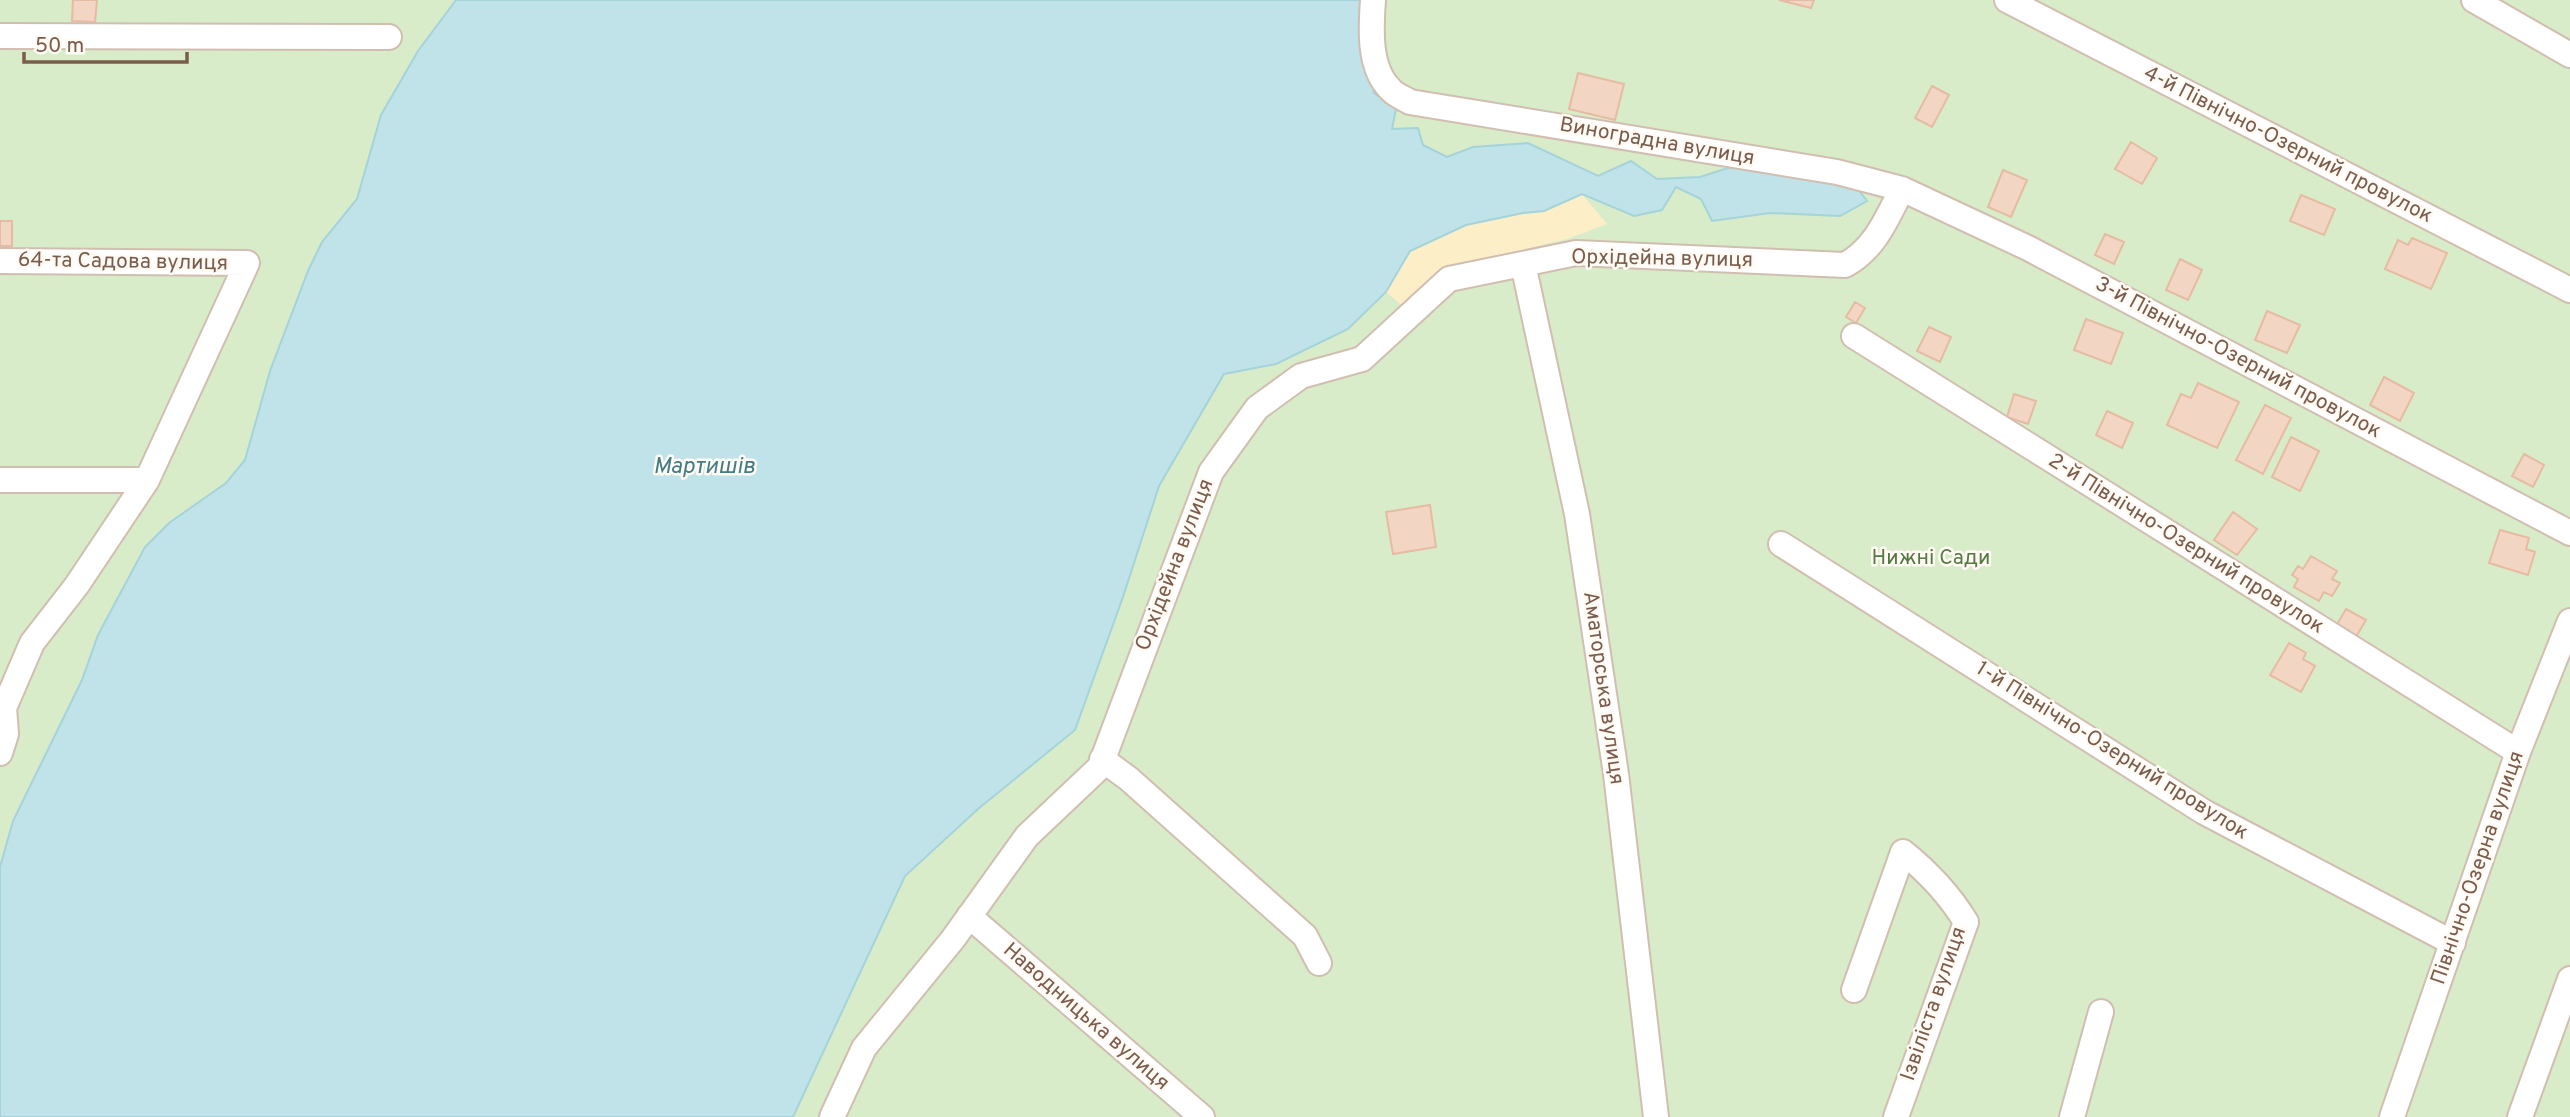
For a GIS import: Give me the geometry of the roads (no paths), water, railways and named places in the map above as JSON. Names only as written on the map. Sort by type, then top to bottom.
[{"type":"street","name":"Виноградна вулиця","points":[[1373,0],[1370,34],[1379,73],[1391,91],[1410,102],[1837,173],[1902,189]]},
{"type":"street","name":"4-й Північно-Озерний провулок","points":[[2007,0],[2570,289]]},
{"type":"street","points":[[2474,0],[2570,55]]},
{"type":"street","points":[[0,36],[389,37]]},
{"type":"street","name":"Орхідейна вулиця","points":[[840,1113],[864,1048],[970,916],[1027,836],[1100,767],[1211,472],[1256,408],[1301,376],[1362,359],[1449,279],[1576,253],[1845,265],[1860,257],[1872,245],[1902,189]]},
{"type":"street","name":"3-й Північно-Озерний провулок","points":[[1902,189],[2028,248],[2570,533]]},
{"type":"street","name":"64-та Садова вулиця","points":[[0,261],[247,263],[147,480]]},
{"type":"street","name":"Аматорська вулиця","points":[[1523,264],[1577,514],[1616,774],[1656,1117]]},
{"type":"street","name":"2-й Північно-Озерний провулок","points":[[1854,335],[2518,752]]},
{"type":"street","points":[[0,480],[147,480]]},
{"type":"street","points":[[0,753],[6,734],[2,708],[32,643],[77,585],[147,480]]},
{"type":"street","name":"1-й Північно-Озерний провулок","points":[[1781,544],[2204,812],[2453,943]]},
{"type":"street","name":"Північно-Озерна вулиця","points":[[2392,1117],[2518,752],[2570,621]]},
{"type":"street","points":[[1102,759],[1129,779],[1305,936],[1320,963]]},
{"type":"street","name":"Ізвіліста вулиця","points":[[1854,990],[1903,852],[1930,874],[1966,922],[1896,1117]]},
{"type":"street","name":"Наводницька вулиця","points":[[970,916],[1202,1117]]},
{"type":"street","points":[[2520,1117],[2570,979]]},
{"type":"street","points":[[2072,1117],[2101,1012]]},
{"type":"water","name":"Мартишів","points":[[456,0],[1363,0],[1374,93],[1396,109],[1392,129],[1418,128],[1423,145],[1447,157],[1473,147],[1528,143],[1598,176],[1631,161],[1657,179],[1700,177],[1731,167],[1854,184],[1867,201],[1840,216],[1770,213],[1712,221],[1701,199],[1676,187],[1662,210],[1634,216],[1582,194],[1544,211],[1466,225],[1410,251],[1386,292],[1348,329],[1276,364],[1224,374],[1159,486],[1075,730],[978,809],[905,876],[793,1117],[0,1117],[0,867],[13,821],[82,680],[98,635],[145,547],[169,523],[226,483],[245,460],[270,371],[308,271],[322,242],[357,199],[381,115],[418,51]]},
{"type":"park label","name":"Нижні Сади","points":[[1931,558]]}]
